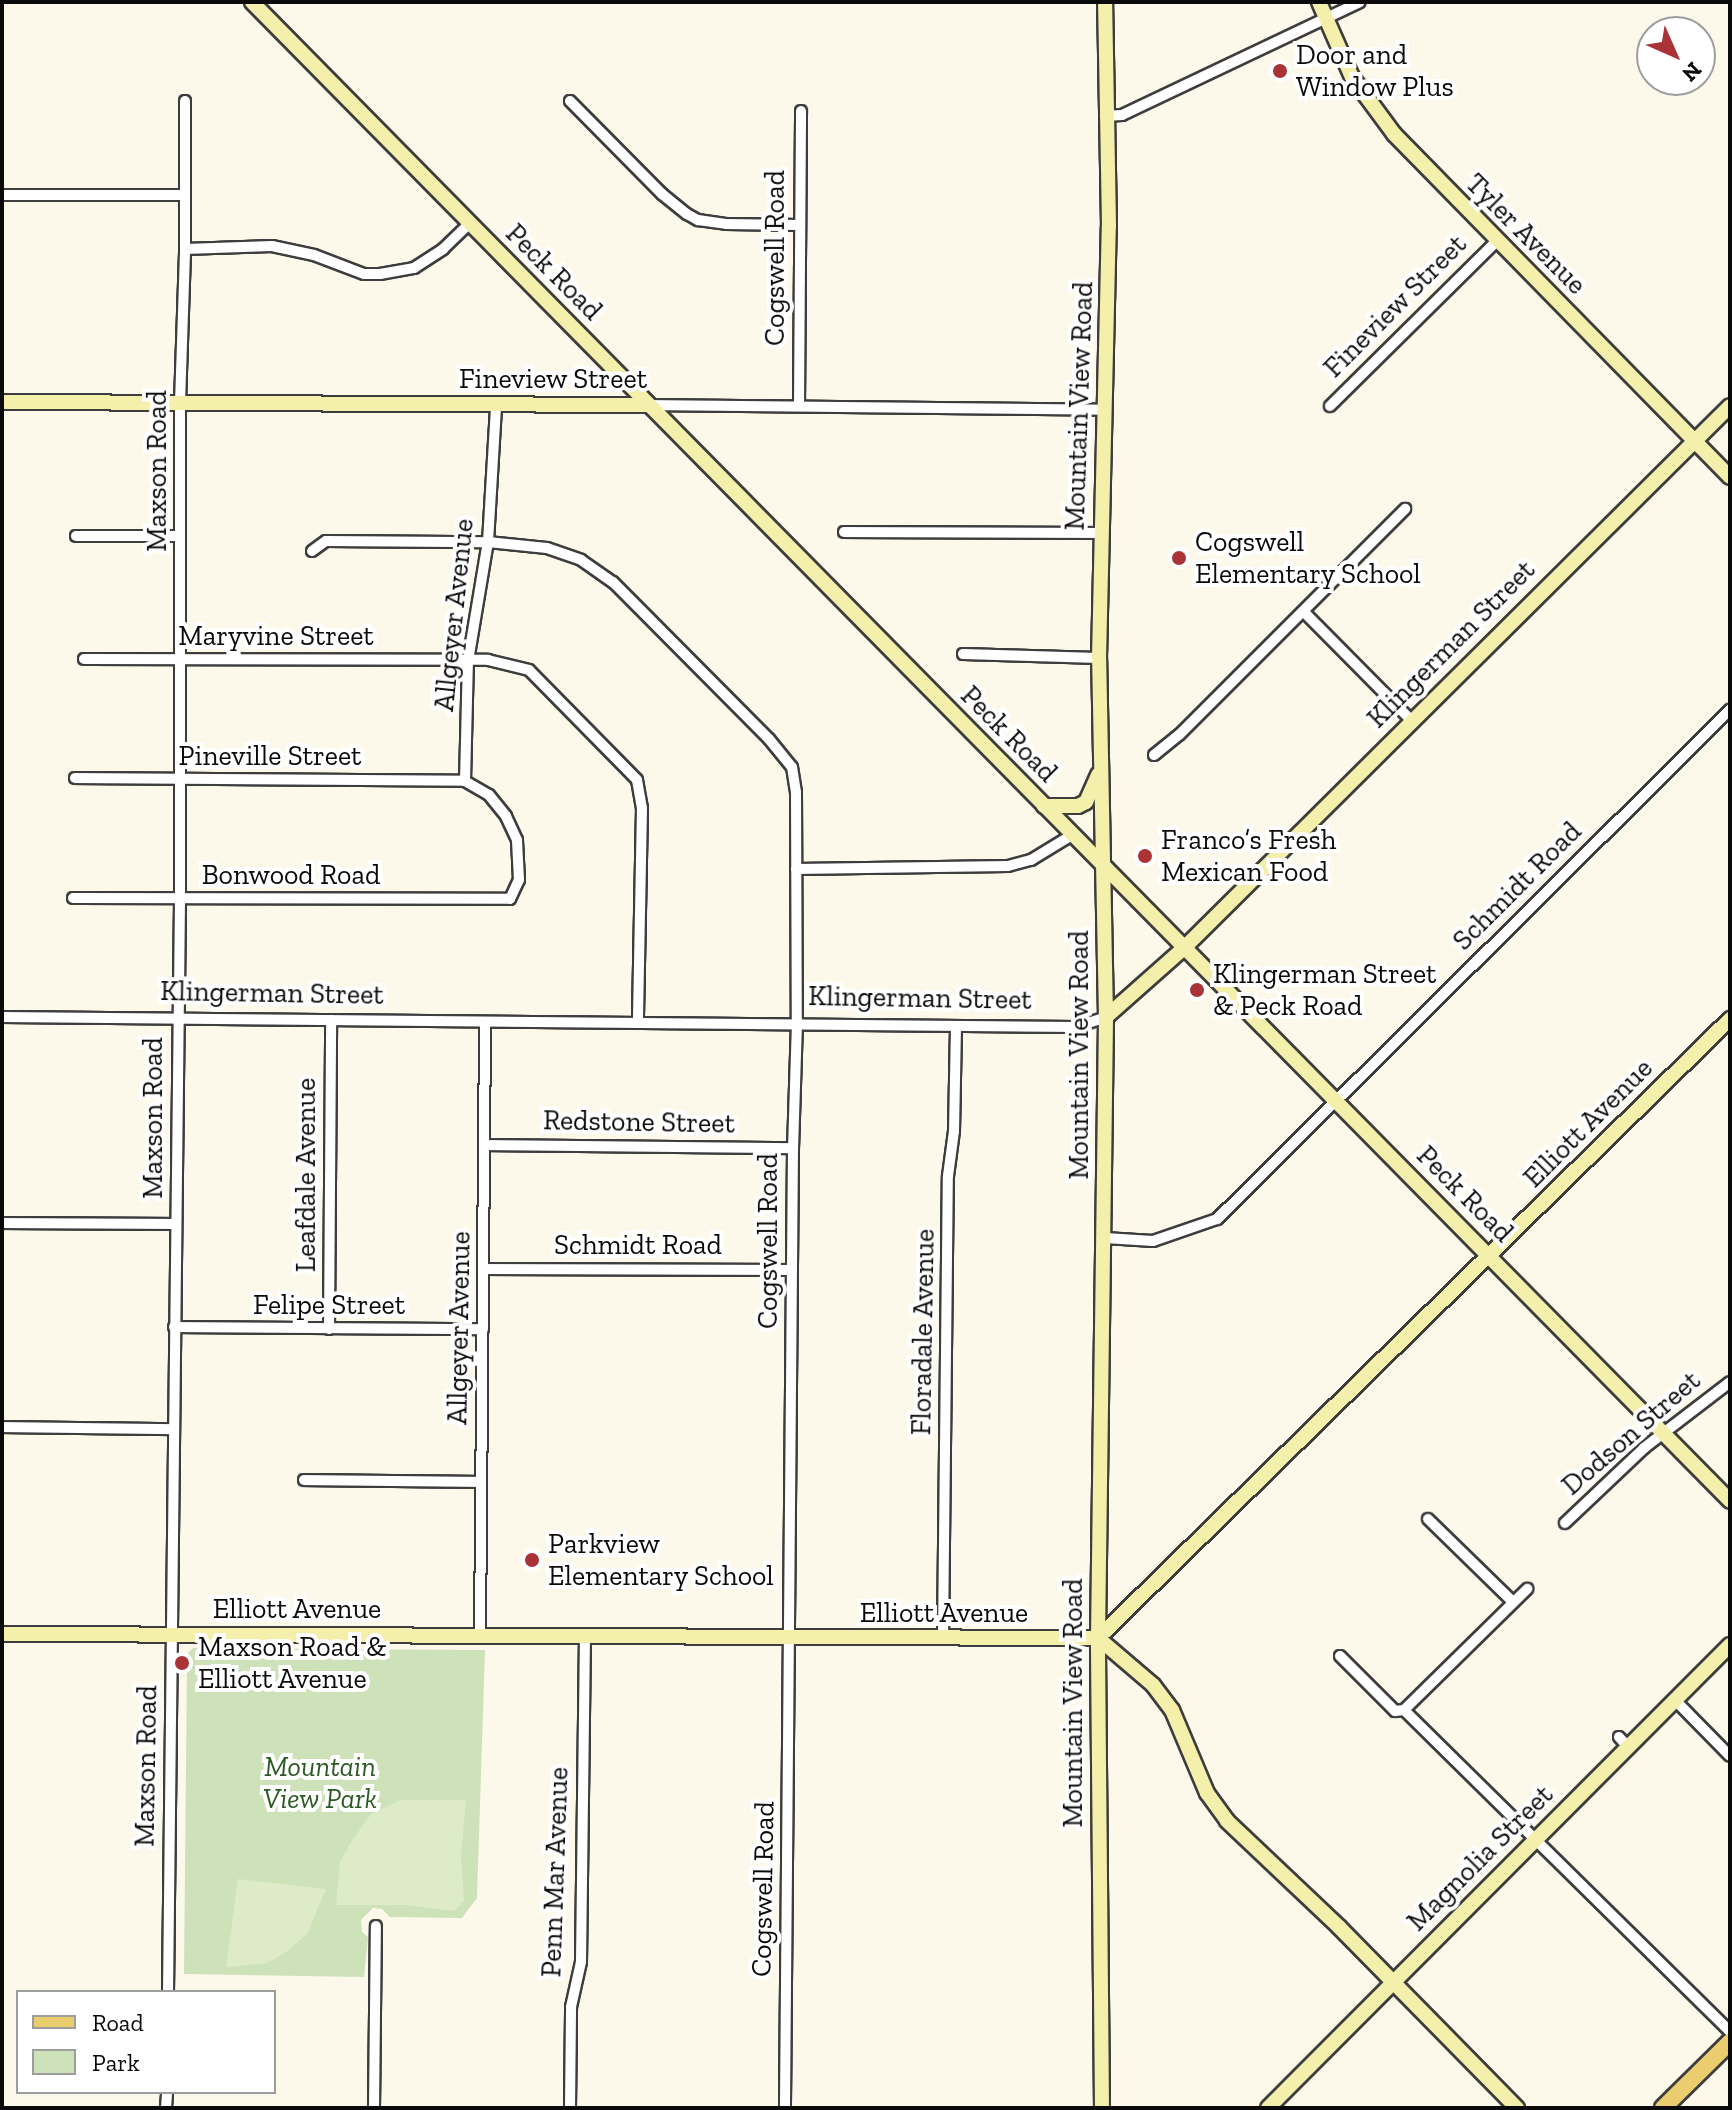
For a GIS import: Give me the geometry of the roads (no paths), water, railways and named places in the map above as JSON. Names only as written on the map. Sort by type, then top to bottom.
[{"type":"main road","points":[[1663,2108],[1675,2100],[1730,2042]]},
{"type":"street","name":"Peck Road","points":[[252,2],[1730,1501]]},
{"type":"street","name":"Mountain View Road","points":[[1102,2108],[1098,1638],[1106,1017],[1099,658],[1109,226],[1105,2]]},
{"type":"street","name":"Tyler Avenue","points":[[1319,2],[1352,77],[1368,102],[1415,158],[1730,477]]},
{"type":"street","points":[[1105,116],[1122,115],[1360,2]]},
{"type":"street","name":"Maxson Road","points":[[168,1990],[185,101]]},
{"type":"street","points":[[570,101],[662,194],[698,220],[726,224],[799,225]]},
{"type":"street","name":"Cogswell Road","points":[[799,405],[801,111]]},
{"type":"street","points":[[2,195],[185,195]]},
{"type":"street","points":[[185,249],[272,246],[314,255],[364,274],[380,274],[414,268],[443,249],[469,224]]},
{"type":"street","name":"Fineview Street","points":[[1330,406],[1496,242]]},
{"type":"street","name":"Fineview Street","points":[[2,402],[799,405],[1105,410]]},
{"type":"street","name":"Allgeyer Avenue","points":[[465,781],[468,661],[488,542],[496,406]]},
{"type":"street","name":"Klingerman Street","points":[[2,1017],[797,1022],[1076,1027],[1106,1017],[1184,948],[1730,406]]},
{"type":"street","points":[[1154,755],[1179,735],[1405,509]]},
{"type":"street","points":[[844,532],[1101,533]]},
{"type":"street","points":[[76,536],[180,536]]},
{"type":"street","name":"Cogswell Road","points":[[312,551],[326,541],[488,542],[547,548],[598,571],[769,739],[792,767],[796,779],[797,1022],[793,1148],[785,2108]]},
{"type":"street","points":[[1304,612],[1411,720]]},
{"type":"street","points":[[963,654],[1099,658]]},
{"type":"street","name":"Maryvine Street","points":[[84,659],[468,661]]},
{"type":"street","points":[[468,661],[504,662],[529,670],[637,780],[642,798],[638,1021]]},
{"type":"street","name":"Schmidt Road","points":[[1105,1238],[1153,1241],[1217,1219],[1730,710]]},
{"type":"street","points":[[1044,806],[1078,806],[1086,802],[1102,759]]},
{"type":"street","name":"Pineville Street","points":[[75,778],[465,781]]},
{"type":"street","name":"Bonwood Road","points":[[73,898],[510,899],[519,880],[517,840],[506,816],[489,795],[465,781]]},
{"type":"street","points":[[796,869],[1001,867],[1031,860],[1072,835]]},
{"type":"street","name":"Elliott Avenue","points":[[2,1634],[1098,1638],[1730,1019]]},
{"type":"street","name":"Leafdale Avenue","points":[[329,1329],[331,1020]]},
{"type":"street","name":"Allgeyer Avenue","points":[[480,1636],[485,1022]]},
{"type":"street","name":"Floradale Avenue","points":[[943,1639],[948,1176],[954,1131],[956,1026]]},
{"type":"street","name":"Redstone Street","points":[[485,1145],[793,1148]]},
{"type":"street","points":[[2,1223],[176,1224]]},
{"type":"street","name":"Schmidt Road","points":[[484,1269],[792,1270]]},
{"type":"street","name":"Felipe Street","points":[[174,1327],[483,1329]]},
{"type":"street","name":"Dodson Street","points":[[1565,1523],[1663,1434],[1730,1382]]},
{"type":"street","points":[[2,1427],[174,1429]]},
{"type":"street","points":[[304,1480],[481,1482]]},
{"type":"street","points":[[1428,1519],[1513,1602]]},
{"type":"street","points":[[1340,1656],[1395,1711],[1404,1710],[1527,1589]]},
{"type":"street","name":"Penn Mar Avenue","points":[[570,2108],[571,2007],[581,1962],[585,1638]]},
{"type":"street","points":[[1098,1638],[1153,1685],[1172,1710],[1207,1793],[1227,1821],[1394,1982],[1517,2108]]},
{"type":"street","name":"Magnolia Street","points":[[1268,2108],[1534,1840],[1623,1742],[1675,1700],[1730,1645]]},
{"type":"street","points":[[1675,1700],[1730,1756]]},
{"type":"street","points":[[1404,1710],[1730,2031]]},
{"type":"street","points":[[374,2108],[376,1926]]},
{"type":"place","name":"Door and Window Plus","points":[[1280,71]]},
{"type":"place","name":"Cogswell Elementary School","points":[[1179,558]]},
{"type":"place","name":"Franco’s Fresh Mexican Food","points":[[1145,856]]},
{"type":"place","name":"Klingerman Street & Peck Road","points":[[1197,990]]},
{"type":"place","name":"Parkview Elementary School","points":[[532,1560]]},
{"type":"place","name":"Maxson Road & Elliott Avenue","points":[[182,1663]]},
{"type":"park label","name":"Mountain View Park","points":[[320,1783]]}]
